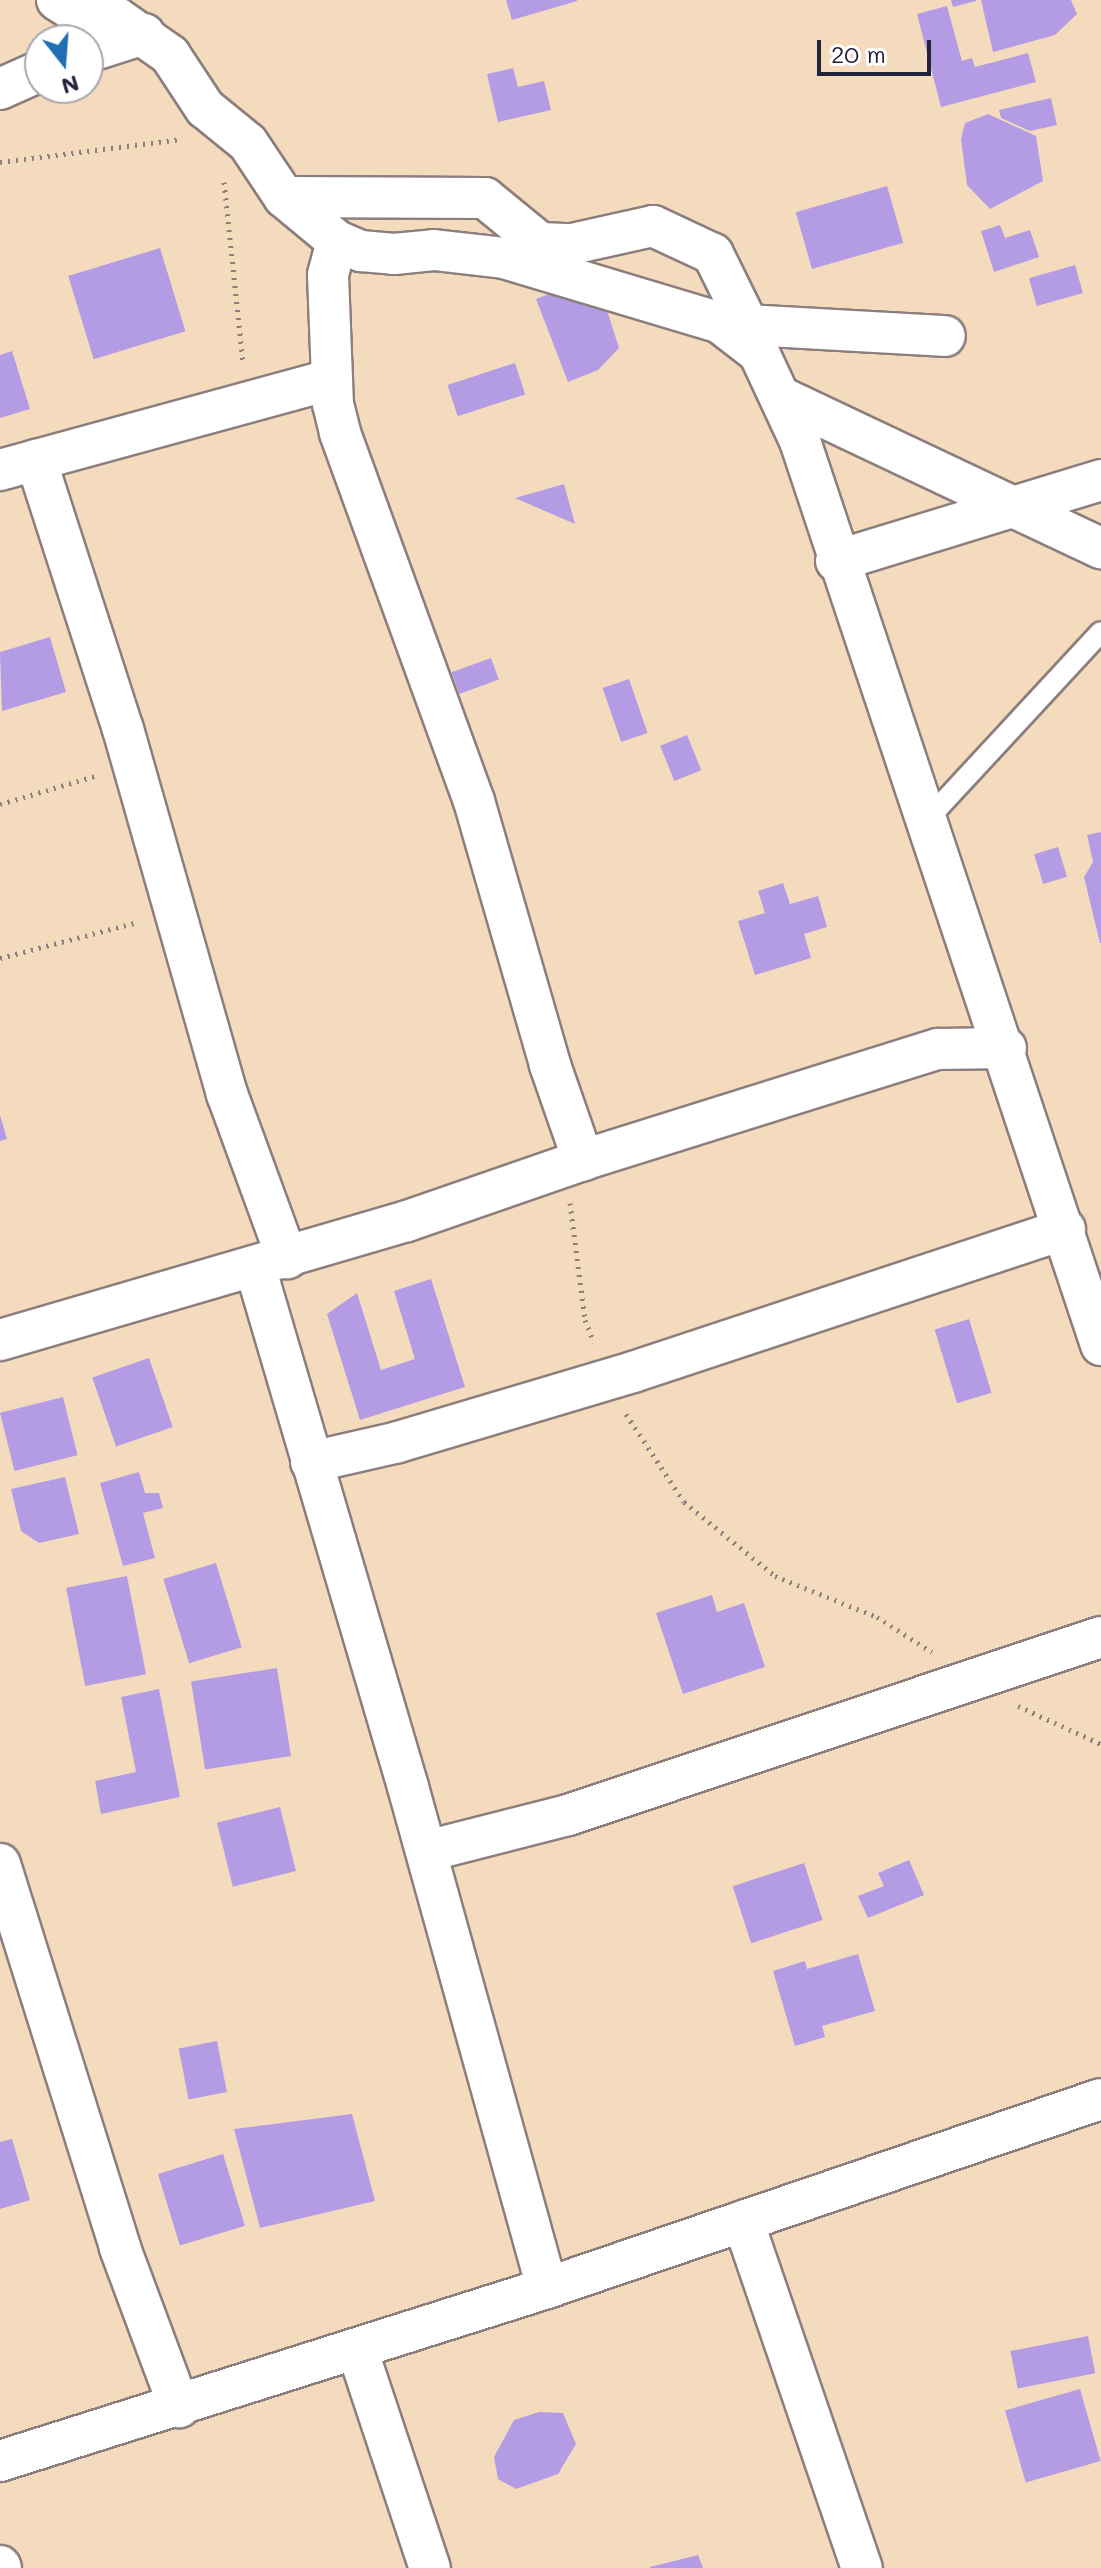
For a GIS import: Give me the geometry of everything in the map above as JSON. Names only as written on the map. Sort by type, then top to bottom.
[{"type":"street","points":[[57,0],[83,16],[117,18],[170,55],[205,108],[248,143],[284,197],[337,241],[372,252],[434,250],[504,258],[720,323],[759,353],[783,398],[924,823],[1006,1048],[1065,1229],[1093,1296],[1101,1345]]},
{"type":"street","points":[[104,47],[144,34]]},
{"type":"street","points":[[0,89],[24,78]]},
{"type":"street","points":[[284,197],[485,198],[540,243],[572,244],[653,226],[713,254],[748,325],[945,336]]},
{"type":"street","points":[[337,241],[328,275],[332,379],[340,433],[474,801],[583,1160]]},
{"type":"street","points":[[332,379],[18,465],[133,764],[176,912],[271,1263],[311,1462],[427,1851],[547,2288]]},
{"type":"street","points":[[783,398],[1101,548]]},
{"type":"street","points":[[836,561],[1101,480]]},
{"type":"street","points":[[0,1340],[271,1263],[583,1160],[938,1049],[1006,1048]]},
{"type":"street","points":[[311,1462],[398,1442],[609,1379],[1065,1229]]},
{"type":"street","points":[[427,1851],[568,1815],[1101,1637]]},
{"type":"street","points":[[0,1864],[16,1973],[179,2407]]},
{"type":"street","points":[[0,2461],[179,2407],[547,2288],[1101,2099]]},
{"type":"street","points":[[743,2221],[862,2568]]},
{"type":"street","points":[[357,2349],[430,2568]]},
{"type":"lane","points":[[924,823],[1101,632]]},
{"type":"path","points":[[0,162],[189,138]]},
{"type":"path","points":[[221,174],[246,401]]},
{"type":"path","points":[[0,804],[133,764]]},
{"type":"path","points":[[0,958],[176,912]]},
{"type":"path","points":[[583,1160],[570,1202],[585,1320],[628,1419],[684,1502],[775,1576],[877,1617],[1021,1708],[1101,1744]]},
{"type":"building","points":[[506,0],[577,0],[577,1],[512,20]]},
{"type":"building","points":[[951,0],[976,0],[976,1],[953,7]]},
{"type":"building","points":[[981,0],[1071,0],[1077,14],[1055,35],[993,52]]},
{"type":"building","points":[[947,6],[962,61],[972,58],[975,67],[1028,53],[1036,82],[941,107],[917,14]]},
{"type":"building","points":[[513,68],[518,87],[544,81],[551,110],[498,122],[487,74]]},
{"type":"building","points":[[1051,98],[1057,125],[1030,131],[1001,118],[999,110]]},
{"type":"building","points":[[988,114],[1036,136],[1043,181],[990,209],[967,185],[961,139],[965,123]]},
{"type":"building","points":[[887,186],[903,243],[812,269],[796,212]]},
{"type":"building","points":[[1000,225],[1005,238],[1030,230],[1039,257],[994,272],[981,231]]},
{"type":"building","points":[[160,248],[185,331],[94,359],[68,276]]},
{"type":"building","points":[[1075,265],[1083,293],[1037,306],[1029,278]]},
{"type":"building","points":[[583,281],[605,304],[619,348],[598,370],[568,382],[536,299]]},
{"type":"building","points":[[12,351],[30,409],[0,418],[0,355]]},
{"type":"building","points":[[515,363],[525,394],[458,416],[447,385]]},
{"type":"building","points":[[564,484],[575,524],[515,498]]},
{"type":"building","points":[[50,637],[66,692],[2,711],[0,652]]},
{"type":"building","points":[[491,658],[499,680],[459,694],[452,672]]},
{"type":"building","points":[[629,679],[648,733],[621,742],[603,688]]},
{"type":"building","points":[[687,735],[701,770],[674,781],[660,746]]},
{"type":"building","points":[[1101,832],[1100,943],[1084,877],[1093,862],[1087,835]]},
{"type":"building","points":[[1058,847],[1067,877],[1043,884],[1034,854]]},
{"type":"building","points":[[783,883],[790,904],[818,896],[827,927],[804,934],[811,958],[755,975],[738,921],[765,913],[758,891]]},
{"type":"building","points":[[0,1115],[7,1139],[0,1141]]},
{"type":"building","points":[[431,1279],[465,1387],[360,1420],[327,1314],[357,1293],[381,1370],[415,1359],[394,1291]]},
{"type":"building","points":[[969,1319],[992,1393],[957,1403],[935,1330]]},
{"type":"building","points":[[149,1358],[173,1427],[116,1447],[92,1378]]},
{"type":"building","points":[[63,1397],[78,1455],[14,1471],[0,1413]]},
{"type":"building","points":[[139,1472],[145,1493],[159,1493],[163,1508],[143,1513],[155,1558],[123,1566],[100,1483]]},
{"type":"building","points":[[65,1477],[79,1534],[39,1543],[21,1531],[11,1489]]},
{"type":"building","points":[[216,1563],[242,1647],[189,1663],[163,1579]]},
{"type":"building","points":[[127,1576],[146,1674],[85,1686],[66,1588]]},
{"type":"building","points":[[712,1595],[717,1612],[744,1603],[765,1667],[683,1694],[656,1613]]},
{"type":"building","points":[[277,1668],[291,1756],[205,1770],[191,1682]]},
{"type":"building","points":[[159,1689],[180,1797],[101,1814],[95,1781],[136,1772],[121,1697]]},
{"type":"building","points":[[280,1807],[296,1871],[233,1887],[217,1823]]},
{"type":"building","points":[[909,1860],[924,1895],[868,1918],[858,1896],[884,1886],[878,1873]]},
{"type":"building","points":[[804,1863],[823,1920],[751,1943],[733,1886]]},
{"type":"building","points":[[858,1954],[875,2011],[822,2026],[825,2037],[795,2046],[773,1971],[805,1961],[807,1969]]},
{"type":"building","points":[[217,2041],[227,2092],[189,2099],[179,2048]]},
{"type":"building","points":[[352,2114],[375,2201],[260,2228],[234,2129]]},
{"type":"building","points":[[12,2139],[30,2200],[0,2209],[0,2142]]},
{"type":"building","points":[[223,2154],[245,2226],[180,2246],[158,2174]]},
{"type":"building","points":[[1088,2336],[1095,2373],[1018,2388],[1010,2351]]},
{"type":"building","points":[[1080,2389],[1101,2461],[1026,2483],[1005,2410]]},
{"type":"building","points":[[539,2412],[563,2413],[576,2444],[558,2474],[516,2489],[498,2479],[494,2457],[514,2420]]},
{"type":"building","points":[[698,2555],[703,2568],[650,2568],[650,2567]]}]
